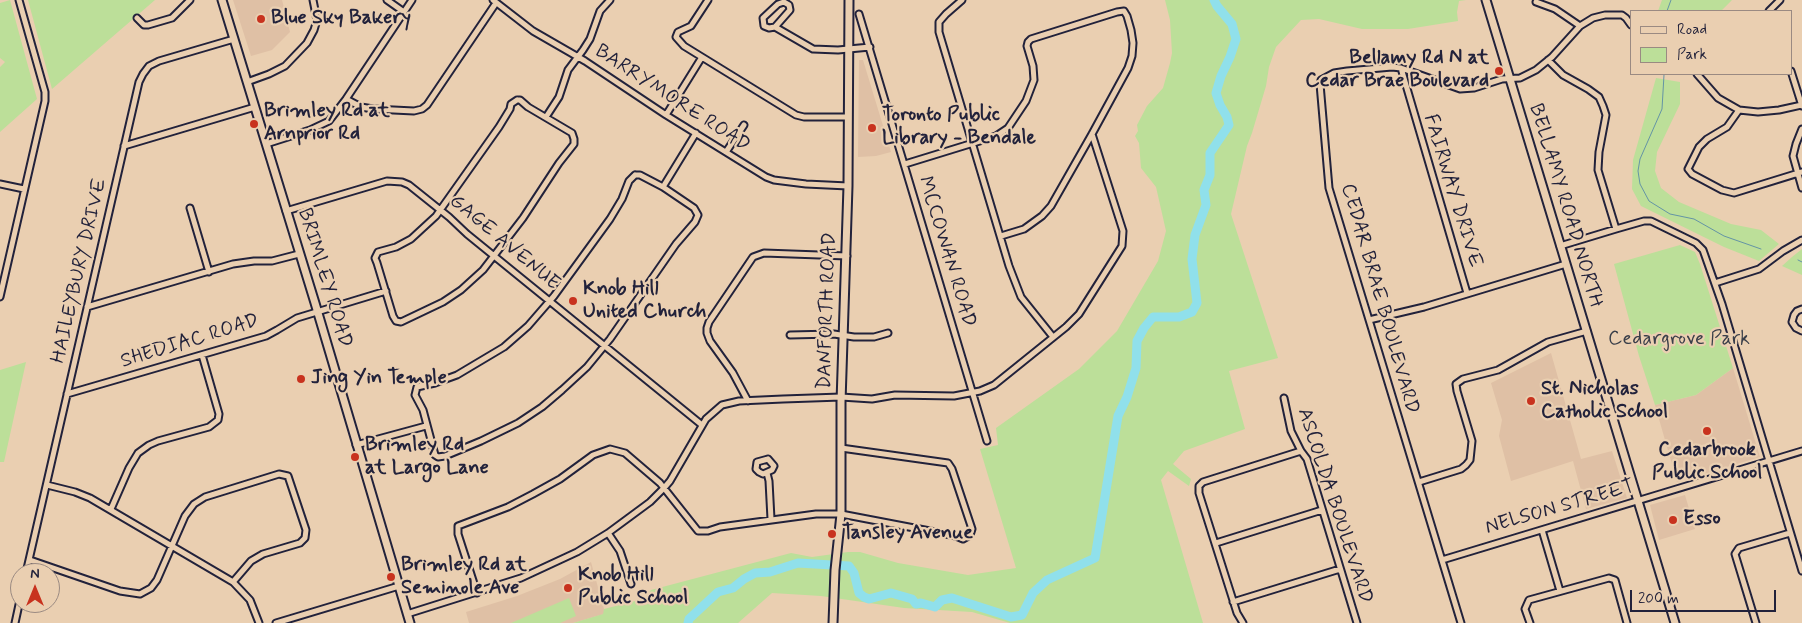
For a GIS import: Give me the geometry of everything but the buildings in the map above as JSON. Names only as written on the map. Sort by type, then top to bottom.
[{"type":"main road","name":"BRIMLEY ROAD","points":[[222,0],[410,623]]},
{"type":"main road","name":"DANFORTH ROAD","points":[[833,623],[836,559],[841,514],[842,397],[847,256],[849,0]]},
{"type":"main road","name":"BELLAMY ROAD NORTH","points":[[1486,0],[1675,623]]},
{"type":"street","points":[[0,297],[45,101],[45,92],[19,0]]},
{"type":"street","points":[[137,18],[144,25],[172,18],[190,0]]},
{"type":"street","points":[[247,82],[285,66],[307,43],[314,30],[316,20],[313,0]]},
{"type":"street","points":[[387,0],[404,12]]},
{"type":"street","points":[[266,144],[322,126],[334,115],[412,0]]},
{"type":"street","points":[[546,117],[559,97],[568,70],[590,39],[600,11],[610,0]]},
{"type":"street","points":[[708,0],[692,26],[678,32],[676,37],[684,46],[796,116],[848,117]]},
{"type":"street","points":[[962,0],[939,22],[939,32],[1009,266],[1021,297],[1053,337]]},
{"type":"street","points":[[1770,10],[1780,0]]},
{"type":"street","points":[[346,99],[361,107],[373,109],[414,111],[422,109],[427,105],[494,1]]},
{"type":"street","name":"BARRYMORE ROAD","points":[[494,1],[534,31],[578,57],[766,178],[806,184],[848,186]]},
{"type":"street","points":[[775,27],[790,10],[789,5],[784,2],[778,4],[763,18],[764,26],[775,27],[813,49],[849,50],[870,47]]},
{"type":"street","points":[[1536,2],[1555,9],[1580,26],[1593,18],[1605,15],[1622,15],[1630,24]]},
{"type":"street","points":[[905,164],[996,136],[1008,128],[1031,91],[1034,74],[1028,42],[1031,39],[1117,12],[1124,12],[1131,30],[1132,56],[1128,68],[1092,134],[1051,206],[1042,216],[1024,229],[1001,236]]},
{"type":"street","name":"MCCOWAN ROAD","points":[[859,14],[987,441]]},
{"type":"street","name":"CEDAR BRAE BOULEVARD","points":[[1461,623],[1329,188],[1320,84],[1324,78],[1334,73],[1392,67],[1401,68],[1460,89],[1474,88],[1509,78],[1520,78],[1536,70],[1548,60],[1580,26]]},
{"type":"street","name":"HAILEYBURY DRIVE","points":[[29,563],[139,82],[150,66],[170,56],[234,39]]},
{"type":"street","points":[[666,115],[702,58]]},
{"type":"street","points":[[1548,60],[1563,75],[1588,88],[1599,97],[1603,106],[1606,115],[1599,152],[1598,170],[1616,228]]},
{"type":"street","name":"FAIRWAY DRIVE","points":[[1401,68],[1467,293]]},
{"type":"street","points":[[1698,75],[1718,98],[1739,110],[1758,112],[1802,105],[1792,74]]},
{"type":"street","points":[[520,100],[528,107],[572,133],[574,144],[495,256],[483,270],[461,290],[443,302],[401,322],[396,321],[377,263],[378,252],[396,247],[410,239],[423,230],[441,210],[499,127],[512,102],[520,100]]},
{"type":"street","points":[[124,146],[255,107]]},
{"type":"street","points":[[1739,110],[1726,127],[1707,139],[1700,147],[1688,169],[1692,174],[1722,190],[1734,192],[1800,173]]},
{"type":"street","points":[[726,152],[744,125]]},
{"type":"street","points":[[1802,129],[1793,156],[1800,173],[1802,188]]},
{"type":"street","points":[[663,186],[696,134]]},
{"type":"street","points":[[407,614],[521,578],[577,552],[608,533],[644,506],[664,488],[670,481],[702,425],[710,414],[722,405],[748,401],[842,397],[872,398],[895,395],[948,397],[994,385],[1079,314],[1120,250],[1124,231],[1092,134]]},
{"type":"street","points":[[640,175],[663,186],[694,208],[698,215],[697,219],[683,235],[626,318],[587,367],[542,407],[518,423],[445,456],[438,457],[435,455],[423,410],[415,395],[417,387],[457,375],[485,360],[528,326],[550,301],[610,219],[622,199],[631,177],[640,175]]},
{"type":"street","name":"GAGE AVENUE","points":[[286,212],[387,181],[402,182],[409,185],[702,425]]},
{"type":"street","points":[[0,184],[24,189]]},
{"type":"street","points":[[190,208],[209,272]]},
{"type":"street","points":[[1560,246],[1616,228],[1651,220],[1696,243],[1706,256],[1802,571]]},
{"type":"street","points":[[1715,283],[1759,269],[1802,240]]},
{"type":"street","points":[[748,401],[710,341],[707,328],[709,322],[753,257],[764,253],[847,256]]},
{"type":"street","points":[[87,307],[245,262],[272,261],[299,254]]},
{"type":"street","points":[[1369,320],[1424,306],[1566,264]]},
{"type":"street","name":"SHEDIAC ROAD","points":[[68,394],[266,336],[297,318],[386,291]]},
{"type":"street","points":[[1802,309],[1797,311],[1792,322],[1796,328],[1802,331]]},
{"type":"street","points":[[1418,482],[1460,469],[1470,460],[1472,441],[1456,384],[1463,379],[1498,370],[1548,342],[1587,331]]},
{"type":"street","points":[[790,335],[834,334],[874,338],[888,333]]},
{"type":"street","points":[[111,510],[128,468],[138,453],[158,441],[209,427],[218,420],[219,414],[202,355]]},
{"type":"street","name":"ASCOLDA BOULEVARD","points":[[1284,398],[1291,431],[1307,460],[1356,623]]},
{"type":"street","points":[[356,445],[426,426]]},
{"type":"street","points":[[477,593],[457,530],[458,526],[508,507],[533,494],[560,479],[593,455],[604,450],[614,449],[625,453],[660,483],[698,531],[708,532],[720,527],[772,519],[816,514],[841,514],[956,536],[963,539],[970,535],[972,529],[952,469],[948,463],[841,448]]},
{"type":"street","points":[[1243,623],[1237,614],[1233,602],[1199,493],[1199,486],[1209,480],[1301,451]]},
{"type":"street","name":"NELSON STREET","points":[[1442,560],[1802,452]]},
{"type":"street","points":[[767,473],[772,519]]},
{"type":"street","points":[[30,560],[120,591],[135,594],[147,591],[154,585],[189,509],[199,500],[279,474],[288,476],[306,530],[305,538],[300,543],[263,554],[251,561],[233,582]]},
{"type":"street","points":[[47,485],[75,492],[111,510],[233,582],[250,600],[259,623]]},
{"type":"street","points":[[1216,543],[1322,510]]},
{"type":"street","points":[[1542,530],[1560,591]]},
{"type":"street","points":[[608,533],[620,551],[631,584]]},
{"type":"street","points":[[1756,623],[1735,554],[1739,548],[1790,533]]},
{"type":"street","points":[[1233,602],[1340,569]]},
{"type":"street","points":[[1530,623],[1525,609],[1530,600],[1605,578],[1612,578],[1617,586],[1627,623]]},
{"type":"street","points":[[276,623],[399,586]]},
{"type":"shaded area","points":[[233,0],[282,0],[290,32],[272,50],[251,56]]},
{"type":"shaded area","points":[[859,60],[863,60],[891,152],[876,156],[858,157]]},
{"type":"shaded area","name":"St. Nicholas Catholic School","points":[[1551,353],[1581,459],[1612,451],[1627,498],[1586,509],[1573,461],[1511,481],[1499,436],[1502,420],[1491,383]]},
{"type":"shaded area","name":"Cedarbrook Public School","points":[[1733,368],[1760,457],[1677,482],[1655,405],[1696,395]]},
{"type":"shaded area","points":[[1685,495],[1695,529],[1659,540],[1650,505]]},
{"type":"shaded area","name":"Knob Hill Public School","points":[[591,562],[604,614],[573,623],[469,623],[466,612],[517,596],[560,579]]},
{"type":"green space","points":[[10,0],[37,99],[0,132],[0,67],[5,62],[0,58],[0,3]]},
{"type":"green space","points":[[28,0],[155,0],[52,89]]},
{"type":"green space","points":[[1165,0],[1466,0],[1459,1],[1458,21],[1408,29],[1362,29],[1319,19],[1301,20],[1276,47],[1247,146],[1231,214],[1278,358],[1229,371],[1245,429],[1184,451],[1173,464],[1191,479],[1189,486],[1168,471],[1161,480],[1203,623],[1010,623],[972,612],[904,608],[821,596],[772,593],[738,623],[573,623],[603,614],[604,609],[643,599],[651,590],[791,553],[812,557],[860,552],[898,563],[968,575],[1016,568],[980,449],[998,445],[996,428],[1079,369],[1117,331],[1158,261],[1166,231],[1156,187],[1141,168],[1139,143],[1135,136],[1138,131],[1137,125],[1147,106],[1163,88],[1170,63],[1172,53],[1170,20]]},
{"type":"green space","points":[[1662,0],[1732,0],[1722,10],[1658,10]]},
{"type":"green space","points":[[1656,78],[1680,82],[1680,104],[1657,152],[1655,171],[1661,188],[1679,202],[1731,224],[1761,230],[1779,244],[1759,261],[1724,247],[1641,206],[1632,189],[1633,160]]},
{"type":"green space","name":"Cedargrove Park","points":[[1680,245],[1695,252],[1733,368],[1696,395],[1655,405],[1639,356],[1614,264]]},
{"type":"green space","points":[[1802,249],[1802,275],[1782,266],[1792,257]]},
{"type":"green space","points":[[26,362],[4,462],[0,462],[0,370]]},
{"type":"green space","points":[[569,598],[576,616],[560,623],[511,623]]},
{"type":"waterway","points":[[688,623],[689,619],[718,592],[733,588],[755,573],[770,572],[798,563],[849,566],[854,573],[859,593],[869,599],[891,593],[912,599],[916,604],[921,603],[935,607],[942,600],[952,598],[1011,617],[1022,615],[1033,593],[1047,580],[1095,558],[1118,416],[1127,397],[1136,368],[1137,341],[1153,317],[1179,317],[1192,312],[1197,303],[1192,259],[1195,235],[1206,205],[1204,190],[1210,175],[1210,153],[1229,125],[1216,93],[1236,39],[1232,24],[1214,0]]},
{"type":"waterway","points":[[1667,10],[1671,0]]},
{"type":"waterway","points":[[1664,75],[1662,109],[1640,159],[1638,171],[1640,184],[1649,201],[1670,214],[1694,219],[1724,236],[1761,249]]},
{"type":"waterway","points":[[1798,260],[1802,262]]},
{"type":"place","name":"Blue Sky Bakery","points":[[261,19]]},
{"type":"place","name":"Bellamy Rd N at Cedar Brae Boulevard","points":[[1499,71]]},
{"type":"place","name":"Brimley Rd at Arnprior Rd","points":[[254,124]]},
{"type":"place","name":"Toronto Public Library - Bendale","points":[[872,128]]},
{"type":"place","name":"Knob Hill United Church","points":[[573,301]]},
{"type":"place","name":"Jing Yin Temple","points":[[301,379]]},
{"type":"place","name":"St. Nicholas Catholic School","points":[[1531,401]]},
{"type":"place","name":"Cedarbrook Public School","points":[[1707,431]]},
{"type":"place","name":"Brimley Rd at Largo Lane","points":[[355,457]]},
{"type":"place","name":"Esso","points":[[1673,520]]},
{"type":"place","name":"Tansley Avenue","points":[[832,534]]},
{"type":"place","name":"Brimley Rd at Seminole Ave","points":[[391,577]]},
{"type":"place","name":"Knob Hill Public School","points":[[568,588]]}]
